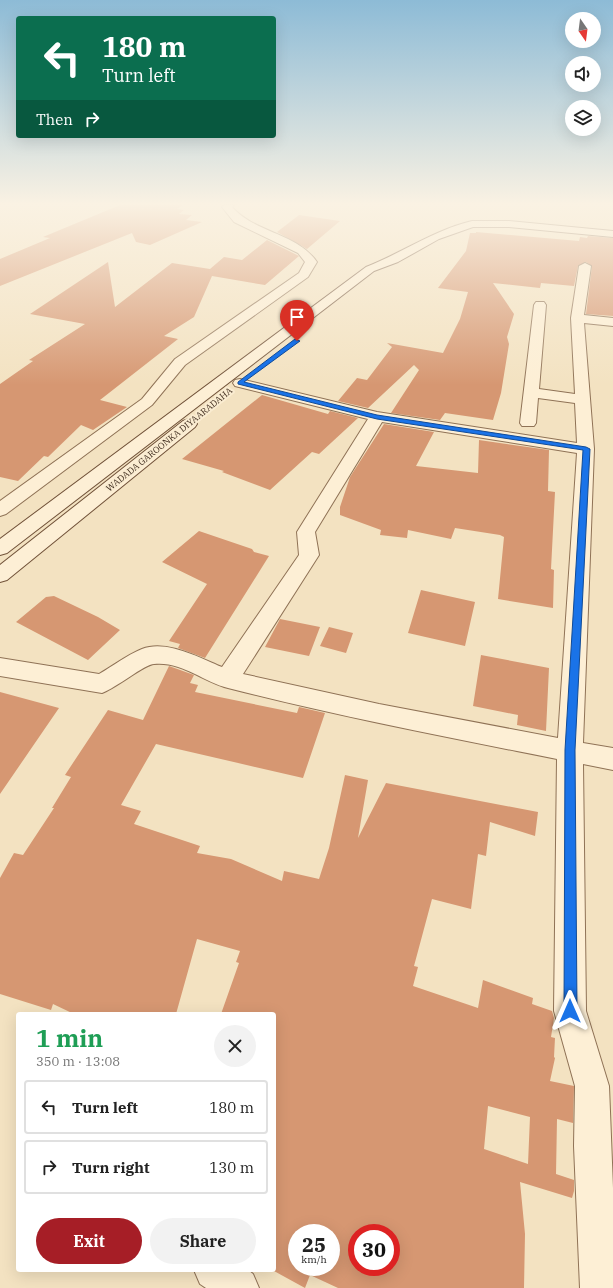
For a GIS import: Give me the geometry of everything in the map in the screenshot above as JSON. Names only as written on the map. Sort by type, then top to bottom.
[{"type":"street","points":[[0,510],[147,402],[180,362],[304,274],[309,265]]},
{"type":"street","name":"WADADA GAROONKA DIYAARADAHA","points":[[0,549],[361,275],[370,269],[380,265]]},
{"type":"street","name":"WADADA GAROONKA DIYAARADAHA","points":[[315,326],[381,275],[390,265]]},
{"type":"street","points":[[585,266],[576,318],[586,449],[570,750],[570,1011],[592,1086],[592,1146],[600,1288]]},
{"type":"street","points":[[528,423],[540,305]]},
{"type":"street","points":[[576,318],[613,322]]},
{"type":"street","name":"WADADA GAROONKA DIYAARADAHA","points":[[0,574],[240,383],[261,369]]},
{"type":"street","points":[[240,383],[377,417],[586,449]]},
{"type":"street","points":[[531,392],[583,400]]},
{"type":"street","points":[[227,679],[309,556],[306,532],[377,417]]},
{"type":"street","points":[[0,667],[78,678],[102,684],[149,655],[173,656],[227,679],[378,714],[613,759]]},
{"type":"street","points":[[217,1272],[239,1288]]},
{"type":"building","points":[[0,265],[52,265],[0,286]]},
{"type":"building","points":[[103,265],[108,265],[115,307],[169,265],[185,265],[210,269],[215,265],[288,265],[265,285],[212,276],[194,317],[164,336],[178,339],[100,400],[127,407],[93,430],[81,425],[48,457],[44,456],[18,481],[0,477],[0,384],[33,361],[29,360],[85,324],[30,314]]},
{"type":"building","points":[[455,265],[580,265],[578,266],[574,286],[541,283],[540,288],[493,283],[514,314],[507,337],[509,344],[501,393],[493,420],[445,413],[440,420],[391,413],[419,370],[414,365],[368,408],[338,401],[357,378],[367,380],[392,347],[387,343],[443,353],[460,319],[468,292],[438,288]]},
{"type":"building","points":[[591,265],[613,265],[613,316],[586,314],[592,266]]},
{"type":"building","points":[[262,395],[328,414],[330,411],[358,418],[319,454],[312,452],[270,490],[222,472],[224,471],[182,459]]},
{"type":"building","points":[[384,424],[434,432],[416,466],[478,473],[479,440],[549,450],[548,491],[555,492],[551,569],[554,570],[553,608],[498,599],[504,537],[500,535],[455,528],[451,539],[408,530],[407,538],[380,535],[381,530],[340,515],[340,507],[350,477]]},
{"type":"building","points":[[199,531],[252,549],[254,552],[269,556],[205,658],[178,648],[180,644],[169,641],[207,584],[162,562]]},
{"type":"building","points":[[421,590],[475,602],[465,646],[408,633]]},
{"type":"building","points":[[54,596],[98,617],[120,630],[88,660],[16,622],[46,597]]},
{"type":"building","points":[[280,619],[320,627],[309,656],[265,647]]},
{"type":"building","points":[[329,627],[353,633],[346,653],[320,646]]},
{"type":"building","points":[[481,655],[549,668],[546,731],[517,725],[518,715],[473,706]]},
{"type":"building","points":[[169,666],[194,675],[190,683],[198,685],[195,692],[297,713],[299,707],[325,713],[303,778],[156,744],[121,805],[141,811],[134,824],[200,846],[197,853],[231,859],[282,881],[284,871],[319,879],[329,848],[345,775],[368,780],[358,838],[386,783],[538,812],[535,836],[490,822],[486,856],[478,854],[471,909],[432,899],[414,966],[418,967],[413,986],[478,1008],[483,980],[533,998],[532,1004],[552,1011],[554,1018],[551,1037],[555,1038],[555,1058],[550,1081],[574,1086],[573,1123],[557,1119],[556,1174],[574,1180],[574,1191],[572,1198],[520,1182],[525,1234],[524,1288],[338,1288],[312,1276],[340,1276],[340,1224],[288,1224],[288,1276],[310,1276],[305,1288],[276,1272],[276,1012],[222,1012],[239,963],[236,962],[240,951],[197,939],[177,1012],[70,1012],[53,1004],[51,1010],[0,994],[0,878],[14,853],[23,855],[54,808],[52,808],[71,777],[65,775],[108,710],[143,720]],"holes":[[[488,1106],[530,1117],[528,1164],[484,1149]]]},
{"type":"building","points":[[0,692],[59,708],[0,794]]},
{"type":"route","points":[[297,341],[240,383],[377,417],[586,449],[570,750],[570,1011]]}]
